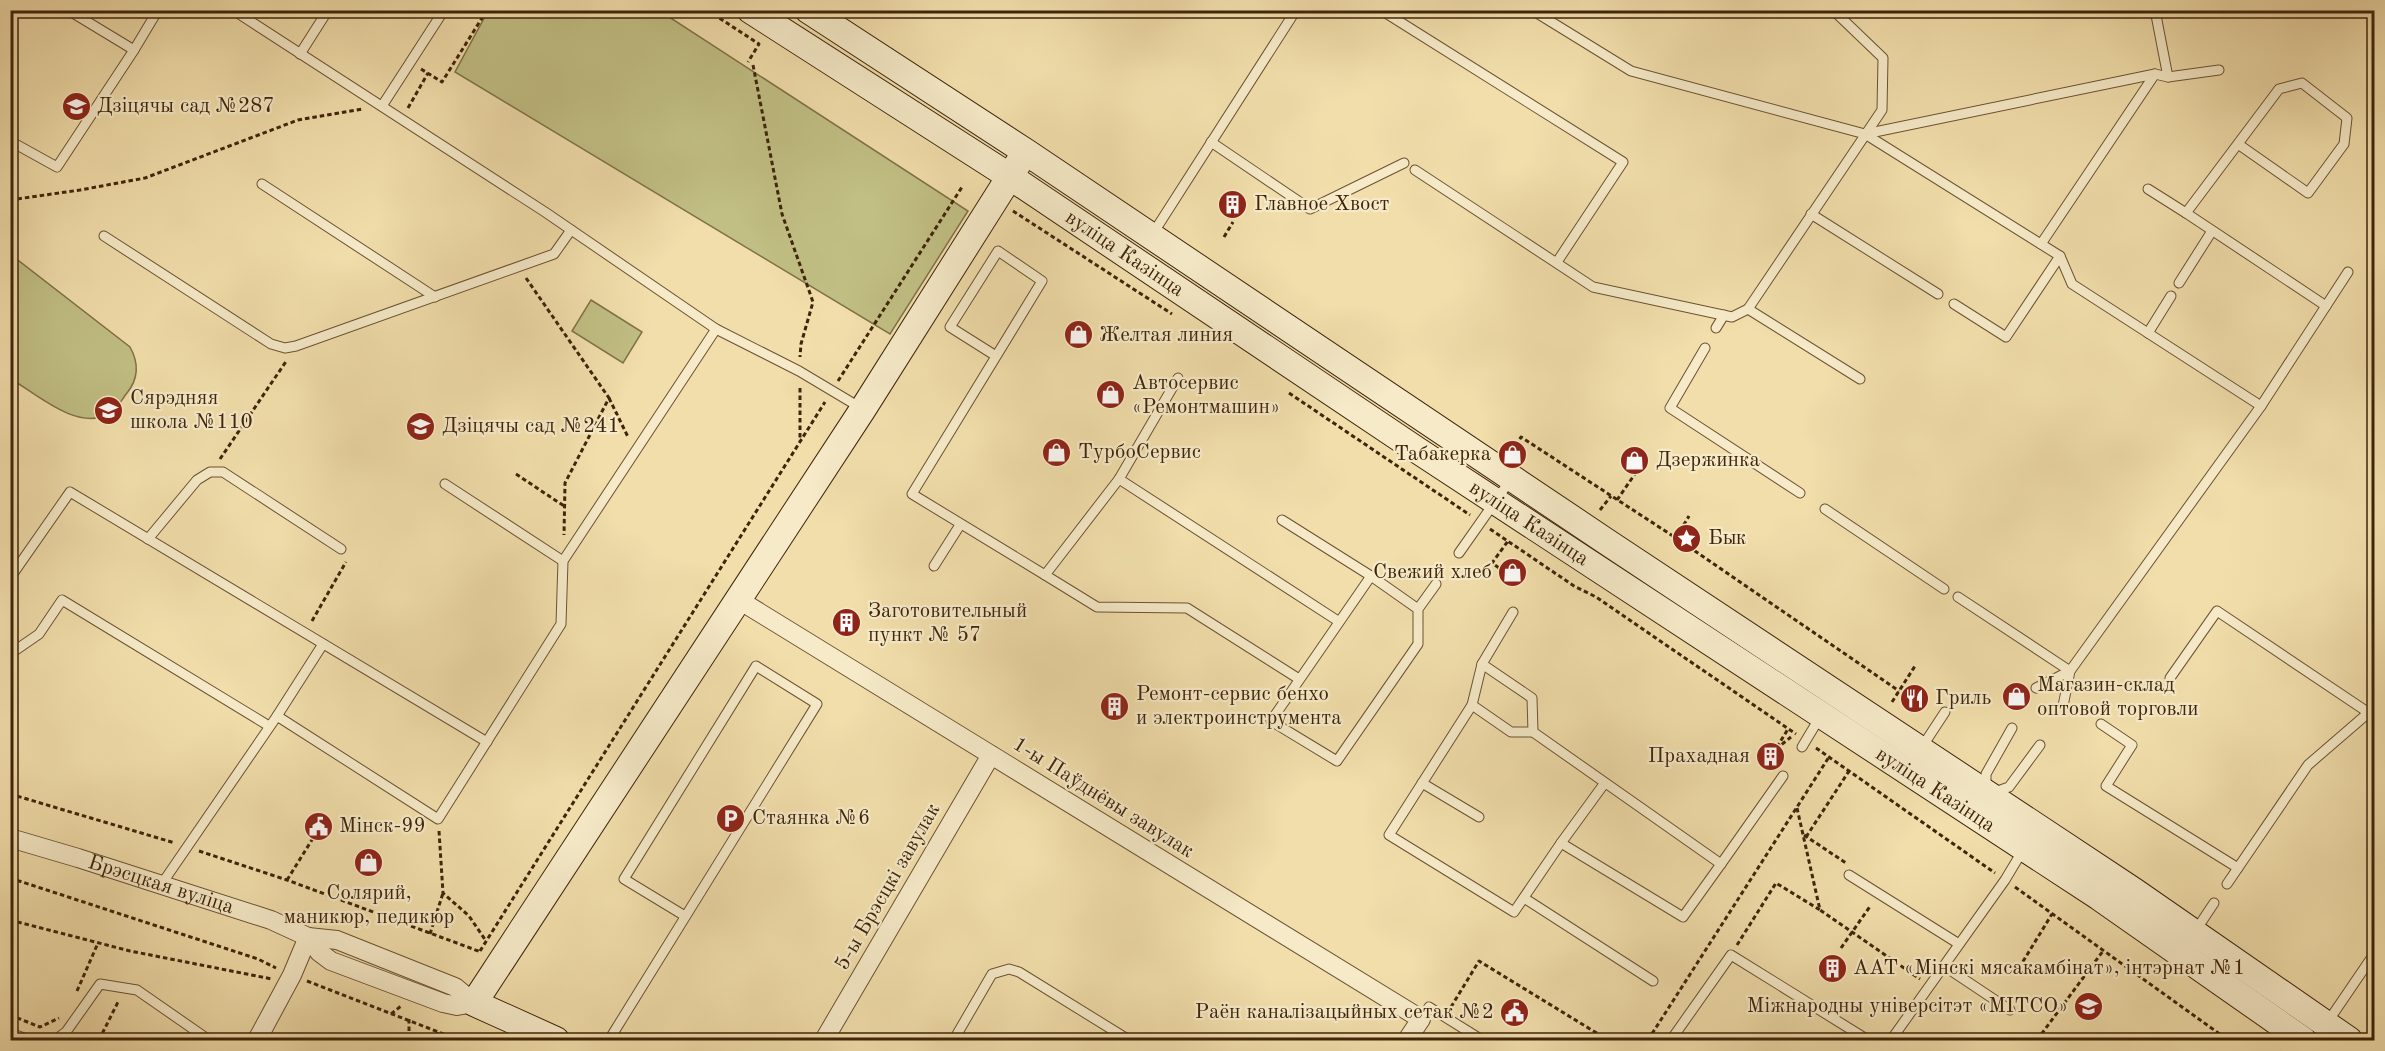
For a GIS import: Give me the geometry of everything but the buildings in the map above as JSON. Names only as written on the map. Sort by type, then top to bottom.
[{"type":"main road","name":"вуліца Казінца","points":[[750,10],[1009,176],[1417,450],[1828,705],[2030,838],[2134,891],[2186,944],[2303,1041]]},
{"type":"main road","name":"вуліца Казінца","points":[[808,10],[1026,152],[1272,319],[1516,468],[1828,705],[1920,750],[1980,805]]},
{"type":"main road","points":[[474,1003],[489,958],[739,600],[1026,152]]},
{"type":"main road","points":[[1256,342],[1268,340],[1273,334],[1272,319]]},
{"type":"main road","name":"вуліца Казінца","points":[[2186,944],[2320,1033],[2349,1041]]},
{"type":"main road","name":"Брэсцкая вуліца","points":[[474,1003],[556,1041]]},
{"type":"street","name":"1-ы Паўднёвы завулак","points":[[739,600],[1421,1019]]},
{"type":"street","name":"5-ы Брэсцкі завулак","points":[[826,1040],[991,755]]},
{"type":"street","name":"Брэсцкая вуліца","points":[[10,838],[271,920],[308,938],[319,952],[331,961],[443,1003],[457,1005],[474,1003]]},
{"type":"street","points":[[257,1041],[290,979],[308,938]]},
{"type":"street","points":[[1407,1041],[1421,1019]]},
{"type":"lane","points":[[68,10],[134,50]]},
{"type":"lane","points":[[10,141],[57,167],[158,10]]},
{"type":"lane","points":[[233,10],[571,230],[716,329],[799,371],[863,409]]},
{"type":"lane","points":[[300,54],[328,10]]},
{"type":"lane","points":[[382,106],[444,10]]},
{"type":"lane","points":[[1150,237],[1296,10]]},
{"type":"lane","points":[[1381,10],[1623,162],[1557,262]]},
{"type":"lane","points":[[1532,10],[1631,71],[1865,134],[2060,256],[2072,284],[2260,406]]},
{"type":"lane","points":[[1415,170],[1593,287],[1732,317],[1748,309],[1882,110],[1883,58],[1833,10]]},
{"type":"lane","points":[[2155,10],[2168,77]]},
{"type":"lane","points":[[1865,134],[2155,74],[2168,77],[2219,70]]},
{"type":"lane","points":[[2041,244],[2155,74]]},
{"type":"lane","points":[[2186,213],[2278,89],[2302,83],[2347,118],[2344,144],[2308,193],[2238,144]]},
{"type":"lane","points":[[1212,142],[1310,209],[1404,163]]},
{"type":"lane","points":[[262,184],[435,297]]},
{"type":"lane","points":[[2148,189],[2326,306]]},
{"type":"lane","points":[[1811,214],[1938,294]]},
{"type":"lane","points":[[104,236],[271,344],[285,348],[554,254],[571,230]]},
{"type":"lane","points":[[2179,284],[2212,231]]},
{"type":"lane","points":[[996,356],[950,327],[998,251],[1042,281],[912,494],[1097,607],[1187,608],[1299,679]]},
{"type":"lane","points":[[1954,304],[2007,337],[2060,256]]},
{"type":"lane","points":[[2063,706],[2070,671],[2260,406],[2348,272]]},
{"type":"lane","points":[[2148,333],[2171,296]]},
{"type":"lane","points":[[1748,309],[1860,379]]},
{"type":"lane","points":[[1716,328],[1724,315]]},
{"type":"lane","points":[[277,716],[438,819],[561,624],[563,561],[716,329]]},
{"type":"lane","points":[[1705,348],[1670,408],[1800,493]]},
{"type":"lane","points":[[1045,575],[1119,479],[1178,378]]},
{"type":"lane","points":[[1459,553],[1516,468]]},
{"type":"lane","points":[[148,539],[197,480],[210,472],[223,472],[341,549]]},
{"type":"lane","points":[[1119,479],[1338,621]]},
{"type":"lane","points":[[445,484],[563,561]]},
{"type":"lane","points":[[10,578],[69,492],[487,742]]},
{"type":"lane","points":[[1825,509],[1944,589]]},
{"type":"lane","points":[[1282,520],[1371,576],[1418,609]]},
{"type":"lane","points":[[934,566],[960,525]]},
{"type":"lane","points":[[1371,576],[1271,721],[1337,761],[1418,644],[1418,609],[1436,584]]},
{"type":"lane","points":[[1958,597],[2070,671]]},
{"type":"lane","points":[[10,654],[39,634],[62,600],[269,726]]},
{"type":"lane","points":[[2170,678],[2217,611],[2372,710],[2308,765],[2227,884]]},
{"type":"lane","points":[[1513,612],[1482,664],[1472,705],[1389,835],[1514,912],[1604,784]]},
{"type":"lane","points":[[161,885],[277,716],[323,644]]},
{"type":"lane","points":[[1482,664],[1532,698],[1533,732]]},
{"type":"lane","points":[[609,1041],[817,704],[756,666],[624,879],[685,916]]},
{"type":"lane","points":[[2036,688],[2070,671]]},
{"type":"lane","points":[[1472,705],[1511,732],[1533,732],[1721,864]]},
{"type":"lane","points":[[1804,744],[1828,705]]},
{"type":"lane","points":[[1920,750],[1945,712]]},
{"type":"lane","points":[[2101,724],[2132,744],[2106,786],[2238,868]]},
{"type":"lane","points":[[1980,805],[1986,774],[2012,728]]},
{"type":"lane","points":[[1980,805],[2009,787],[2040,745]]},
{"type":"lane","points":[[1561,843],[1683,917],[1783,776]]},
{"type":"lane","points":[[1422,783],[1479,817]]},
{"type":"lane","points":[[1891,1041],[2005,880],[2030,838]]},
{"type":"lane","points":[[1850,875],[1959,944]]},
{"type":"lane","points":[[1524,898],[1653,981]]},
{"type":"lane","points":[[2186,944],[2214,903]]},
{"type":"lane","points":[[2320,1033],[2374,954]]},
{"type":"lane","points":[[1671,1041],[1731,955],[1868,1041]]},
{"type":"lane","points":[[1944,966],[2010,1010]]},
{"type":"lane","points":[[956,1036],[992,974],[1009,969],[1019,972],[1129,1041]]},
{"type":"lane","points":[[55,1041],[66,1032],[99,984],[138,990],[209,1041]]},
{"type":"lane","points":[[1421,1019],[1429,1007],[1482,1041]]},
{"type":"lane","points":[[10,1033],[29,1041]]},
{"type":"path","points":[[411,62],[442,82],[487,10]]},
{"type":"path","points":[[515,10],[517,12],[525,10]]},
{"type":"path","points":[[706,10],[759,44],[748,62]]},
{"type":"path","points":[[753,65],[782,214],[813,302],[801,344],[800,443]]},
{"type":"path","points":[[402,120],[428,73]]},
{"type":"path","points":[[10,200],[145,178],[298,120],[382,106]]},
{"type":"path","points":[[486,941],[832,390],[962,188]]},
{"type":"path","points":[[1005,206],[1174,315]]},
{"type":"path","points":[[1224,237],[1233,222]]},
{"type":"path","points":[[519,266],[609,398],[635,452]]},
{"type":"path","points":[[210,472],[296,346]]},
{"type":"path","points":[[1289,392],[1796,734],[1776,749],[1788,729]]},
{"type":"path","points":[[563,561],[565,483],[609,398]]},
{"type":"path","points":[[1516,468],[1512,451],[1521,436],[1899,690]]},
{"type":"path","points":[[1617,500],[1637,471]]},
{"type":"path","points":[[516,474],[564,506]]},
{"type":"path","points":[[1592,505],[1601,511],[1611,496]]},
{"type":"path","points":[[1676,538],[1689,516]]},
{"type":"path","points":[[1505,572],[1492,563],[1508,541]]},
{"type":"path","points":[[305,633],[348,557],[341,549]]},
{"type":"path","points":[[1892,702],[1915,666]]},
{"type":"path","points":[[1804,744],[1829,757],[2005,880],[2228,1041]]},
{"type":"path","points":[[1648,1041],[1829,757]]},
{"type":"path","points":[[1806,837],[1849,771]]},
{"type":"path","points":[[10,794],[188,847],[286,880],[489,958]]},
{"type":"path","points":[[1797,808],[1820,910]]},
{"type":"path","points":[[430,934],[443,893],[438,819]]},
{"type":"path","points":[[286,880],[315,835]]},
{"type":"path","points":[[10,879],[258,959],[290,979]]},
{"type":"path","points":[[1731,955],[1776,883],[1930,985]]},
{"type":"path","points":[[443,893],[469,916],[486,941],[489,958]]},
{"type":"path","points":[[1841,948],[1880,893]]},
{"type":"path","points":[[2019,968],[2052,914]]},
{"type":"path","points":[[10,920],[130,951],[290,979],[409,1019],[459,1041]]},
{"type":"path","points":[[73,1000],[98,943]]},
{"type":"path","points":[[2037,1041],[2103,951]]},
{"type":"path","points":[[1444,1018],[1479,961],[1608,1041]]},
{"type":"path","points":[[99,1041],[125,988]]},
{"type":"path","points":[[10,1016],[40,1027],[60,1017]]},
{"type":"path","points":[[409,1019],[409,1041]]},
{"type":"path","points":[[435,1041],[438,1032]]},
{"type":"shaded area","points":[[488,11],[660,11],[968,211],[890,334],[455,72]]},
{"type":"shaded area","points":[[10,258],[19,261],[130,347],[135,359],[136,376],[131,387],[109,414],[97,418],[71,415],[45,402],[11,379]]},
{"type":"shaded area","points":[[591,300],[642,332],[623,363],[572,331]]},
{"type":"place","name":"Дзіцячы сад №287","points":[[76,106]]},
{"type":"place","name":"Главное Хвост","points":[[1233,204]]},
{"type":"place","name":"Желтая линия","points":[[1078,335]]},
{"type":"place","name":"Автосервис «Ремонтмашин»","points":[[1111,395]]},
{"type":"place","name":"Сярэдняя школа №110","points":[[109,410]]},
{"type":"place","name":"Дзіцячы сад №241","points":[[421,426]]},
{"type":"place","name":"ТурбоСервис","points":[[1057,452]]},
{"type":"place","name":"Табакерка","points":[[1512,454]]},
{"type":"place","name":"Дзержинка","points":[[1635,460]]},
{"type":"place","name":"Бык","points":[[1687,538]]},
{"type":"place","name":"Свежий хлеб","points":[[1513,572]]},
{"type":"place","name":"Заготовительный пункт № 57","points":[[847,623]]},
{"type":"place","name":"Магазин-склад оптовой торговли","points":[[2016,697]]},
{"type":"place","name":"Гриль","points":[[1914,698]]},
{"type":"place","name":"Ремонт-сервис бенхо и электроинструмента","points":[[1115,706]]},
{"type":"place","name":"Прахадная","points":[[1771,756]]},
{"type":"place","name":"Стаянка №6","points":[[731,818]]},
{"type":"place","name":"Мінск-99","points":[[318,826]]},
{"type":"place","name":"Солярий, маникюр, педикюр","points":[[369,862]]},
{"type":"place","name":"ААТ «Мінскі мясакамбінат», інтэрнат №1","points":[[1832,968]]},
{"type":"place","name":"Міжнародны універсітэт «МІТСО»","points":[[2089,1006]]},
{"type":"place","name":"Раён каналізацыйных сетак №2","points":[[1515,1012]]}]
